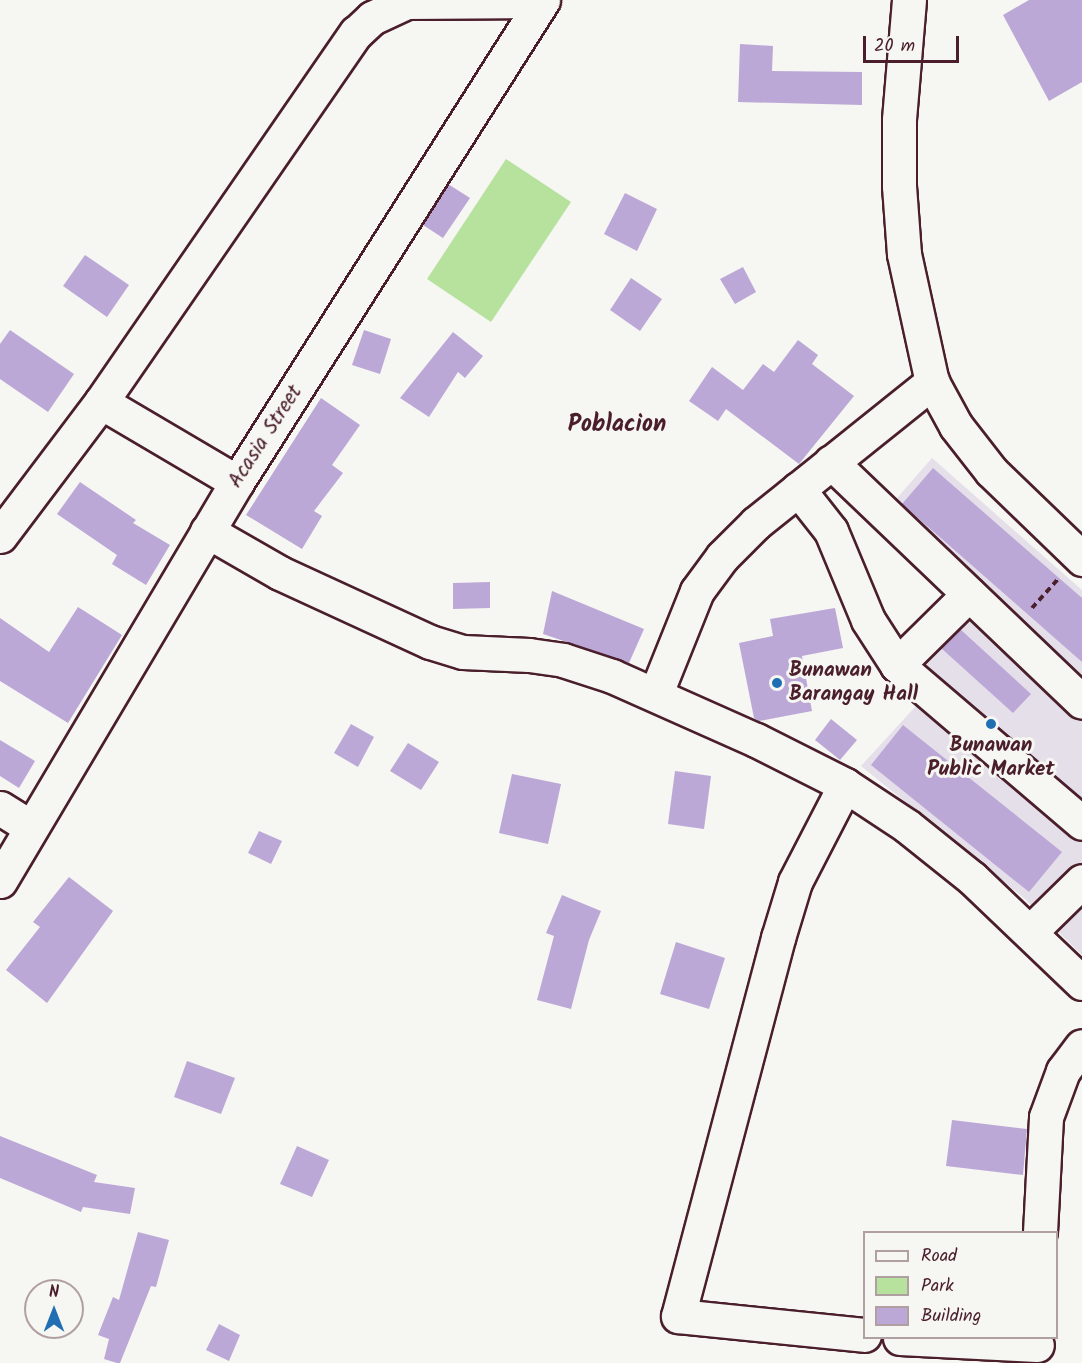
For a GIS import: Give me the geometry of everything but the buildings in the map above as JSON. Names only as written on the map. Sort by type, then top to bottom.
[{"type":"street","points":[[909,0],[899,120],[899,186],[904,254],[932,382],[956,426],[992,471],[1080,557]]},
{"type":"street","points":[[0,536],[100,402],[356,33],[372,18],[406,2],[542,1]]},
{"type":"street","name":"Acasia Street","points":[[0,881],[237,482],[542,1]]},
{"type":"street","points":[[656,693],[697,591],[722,557],[798,489],[932,382]]},
{"type":"street","points":[[100,402],[237,482]]},
{"type":"street","points":[[831,462],[1082,702]]},
{"type":"street","points":[[798,489],[831,531],[868,620],[897,665],[1082,823]]},
{"type":"street","points":[[207,531],[280,573],[392,627],[463,652],[529,655],[563,660],[656,693],[845,785],[907,826],[1031,931],[1082,982]]},
{"type":"street","points":[[897,665],[969,594]]},
{"type":"street","points":[[845,785],[795,882],[778,938],[678,1316],[863,1335]]},
{"type":"street","points":[[0,808],[31,827]]},
{"type":"street","points":[[1031,931],[1082,881]]},
{"type":"street","points":[[1040,1231],[1046,1117],[1063,1071],[1082,1046]]},
{"type":"street","points":[[912,1339],[1037,1349]]},
{"type":"path","points":[[1010,634],[1080,557]]},
{"type":"shaded area","name":"Bunawan Public Market","points":[[932,458],[1082,590],[1082,955],[1024,898],[861,766],[937,683],[915,662],[983,588],[891,505]]},
{"type":"green space","points":[[506,159],[571,202],[491,322],[427,279]]},
{"type":"place","name":"Bunawan Barangay Hall","points":[[777,683]]},
{"type":"place","name":"Bunawan Public Market","points":[[991,724]]},
{"type":"district","name":"Poblacion","points":[[617,425]]}]
